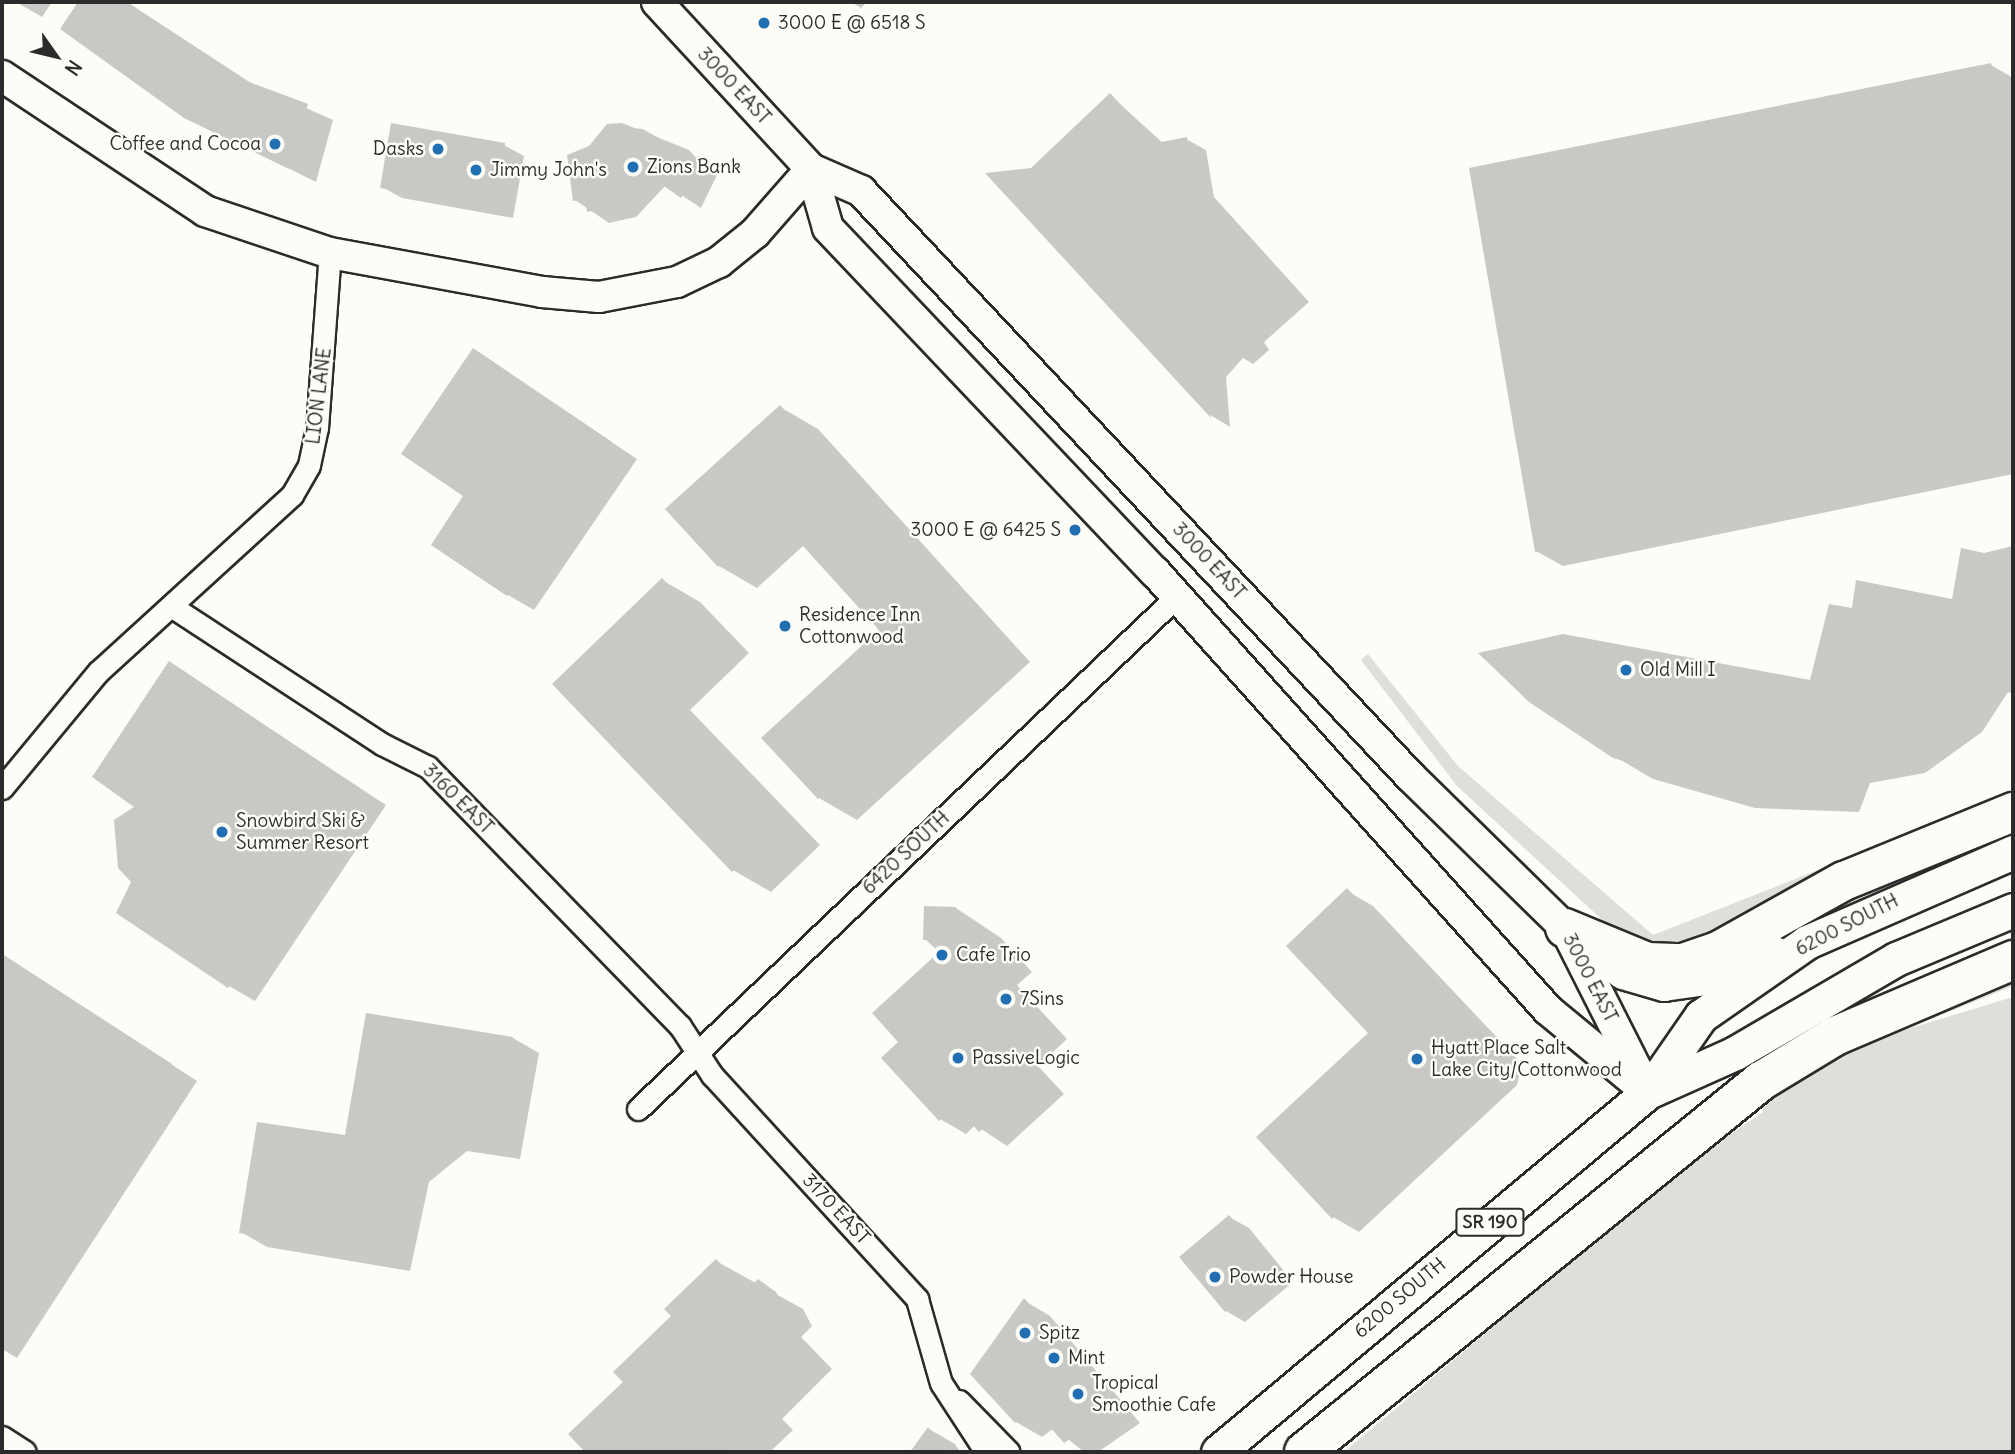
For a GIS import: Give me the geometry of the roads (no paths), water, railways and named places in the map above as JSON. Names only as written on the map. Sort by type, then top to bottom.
[{"type":"highway","points":[[1565,928],[1647,961],[1683,963],[1718,951],[1844,881],[2013,812]]},
{"type":"highway","points":[[1304,1452],[1761,1081],[1854,1027],[2013,960]]},
{"type":"main road","name":"3000 EAST","points":[[657,2],[811,169],[860,191],[1412,778],[1565,928],[1648,1092]]},
{"type":"main road","points":[[2,76],[205,211],[330,253],[599,297],[677,282],[719,262],[755,233],[811,169]]},
{"type":"main road","name":"3000 EAST","points":[[811,169],[828,228],[1176,597],[1548,1010],[1648,1092]]},
{"type":"main road","name":"6200 SOUTH","points":[[1218,1452],[1648,1092],[1701,1016],[1807,942],[2013,852]]},
{"type":"main road","name":"6200 SOUTH","points":[[1648,1092],[1735,1053],[1896,959],[2013,910]]},
{"type":"main road","points":[[1565,928],[1623,974],[1664,986],[1715,977],[1807,942]]},
{"type":"street","name":"LION LANE","points":[[2,788],[97,672],[267,522],[309,465],[330,253]]},
{"type":"street","name":"6420 SOUTH","points":[[638,1109],[1176,597]]},
{"type":"street","name":"3160 EAST","points":[[171,606],[382,744],[428,767],[680,1026],[697,1052]]},
{"type":"street","name":"3170 EAST","points":[[697,1052],[917,1299],[941,1383],[986,1452]]},
{"type":"street","name":"3170 EAST","points":[[941,1383],[1009,1452]]},
{"type":"street","points":[[2,1437],[25,1452]]},
{"type":"place","name":"3000 E @ 6518 S","points":[[764,23]]},
{"type":"place","name":"Coffee and Cocoa","points":[[275,144]]},
{"type":"place","name":"Dasks","points":[[438,149]]},
{"type":"place","name":"Zions Bank","points":[[633,167]]},
{"type":"place","name":"Jimmy John's","points":[[476,170]]},
{"type":"place","name":"3000 E @ 6425 S","points":[[1075,530]]},
{"type":"place","name":"Residence Inn Cottonwood","points":[[785,626]]},
{"type":"place","name":"Old Mill I","points":[[1626,670]]},
{"type":"place","name":"Snowbird Ski & Summer Resort","points":[[222,832]]},
{"type":"place","name":"Cafe Trio","points":[[942,955]]},
{"type":"place","name":"7Sins","points":[[1006,999]]},
{"type":"place","name":"PassiveLogic","points":[[958,1058]]},
{"type":"place","name":"Hyatt Place Salt Lake City/Cottonwood","points":[[1417,1059]]},
{"type":"place","name":"Powder House","points":[[1215,1277]]},
{"type":"place","name":"Spitz","points":[[1025,1333]]},
{"type":"place","name":"Mint","points":[[1054,1358]]},
{"type":"place","name":"Tropical Smoothie Cafe","points":[[1078,1394]]}]
